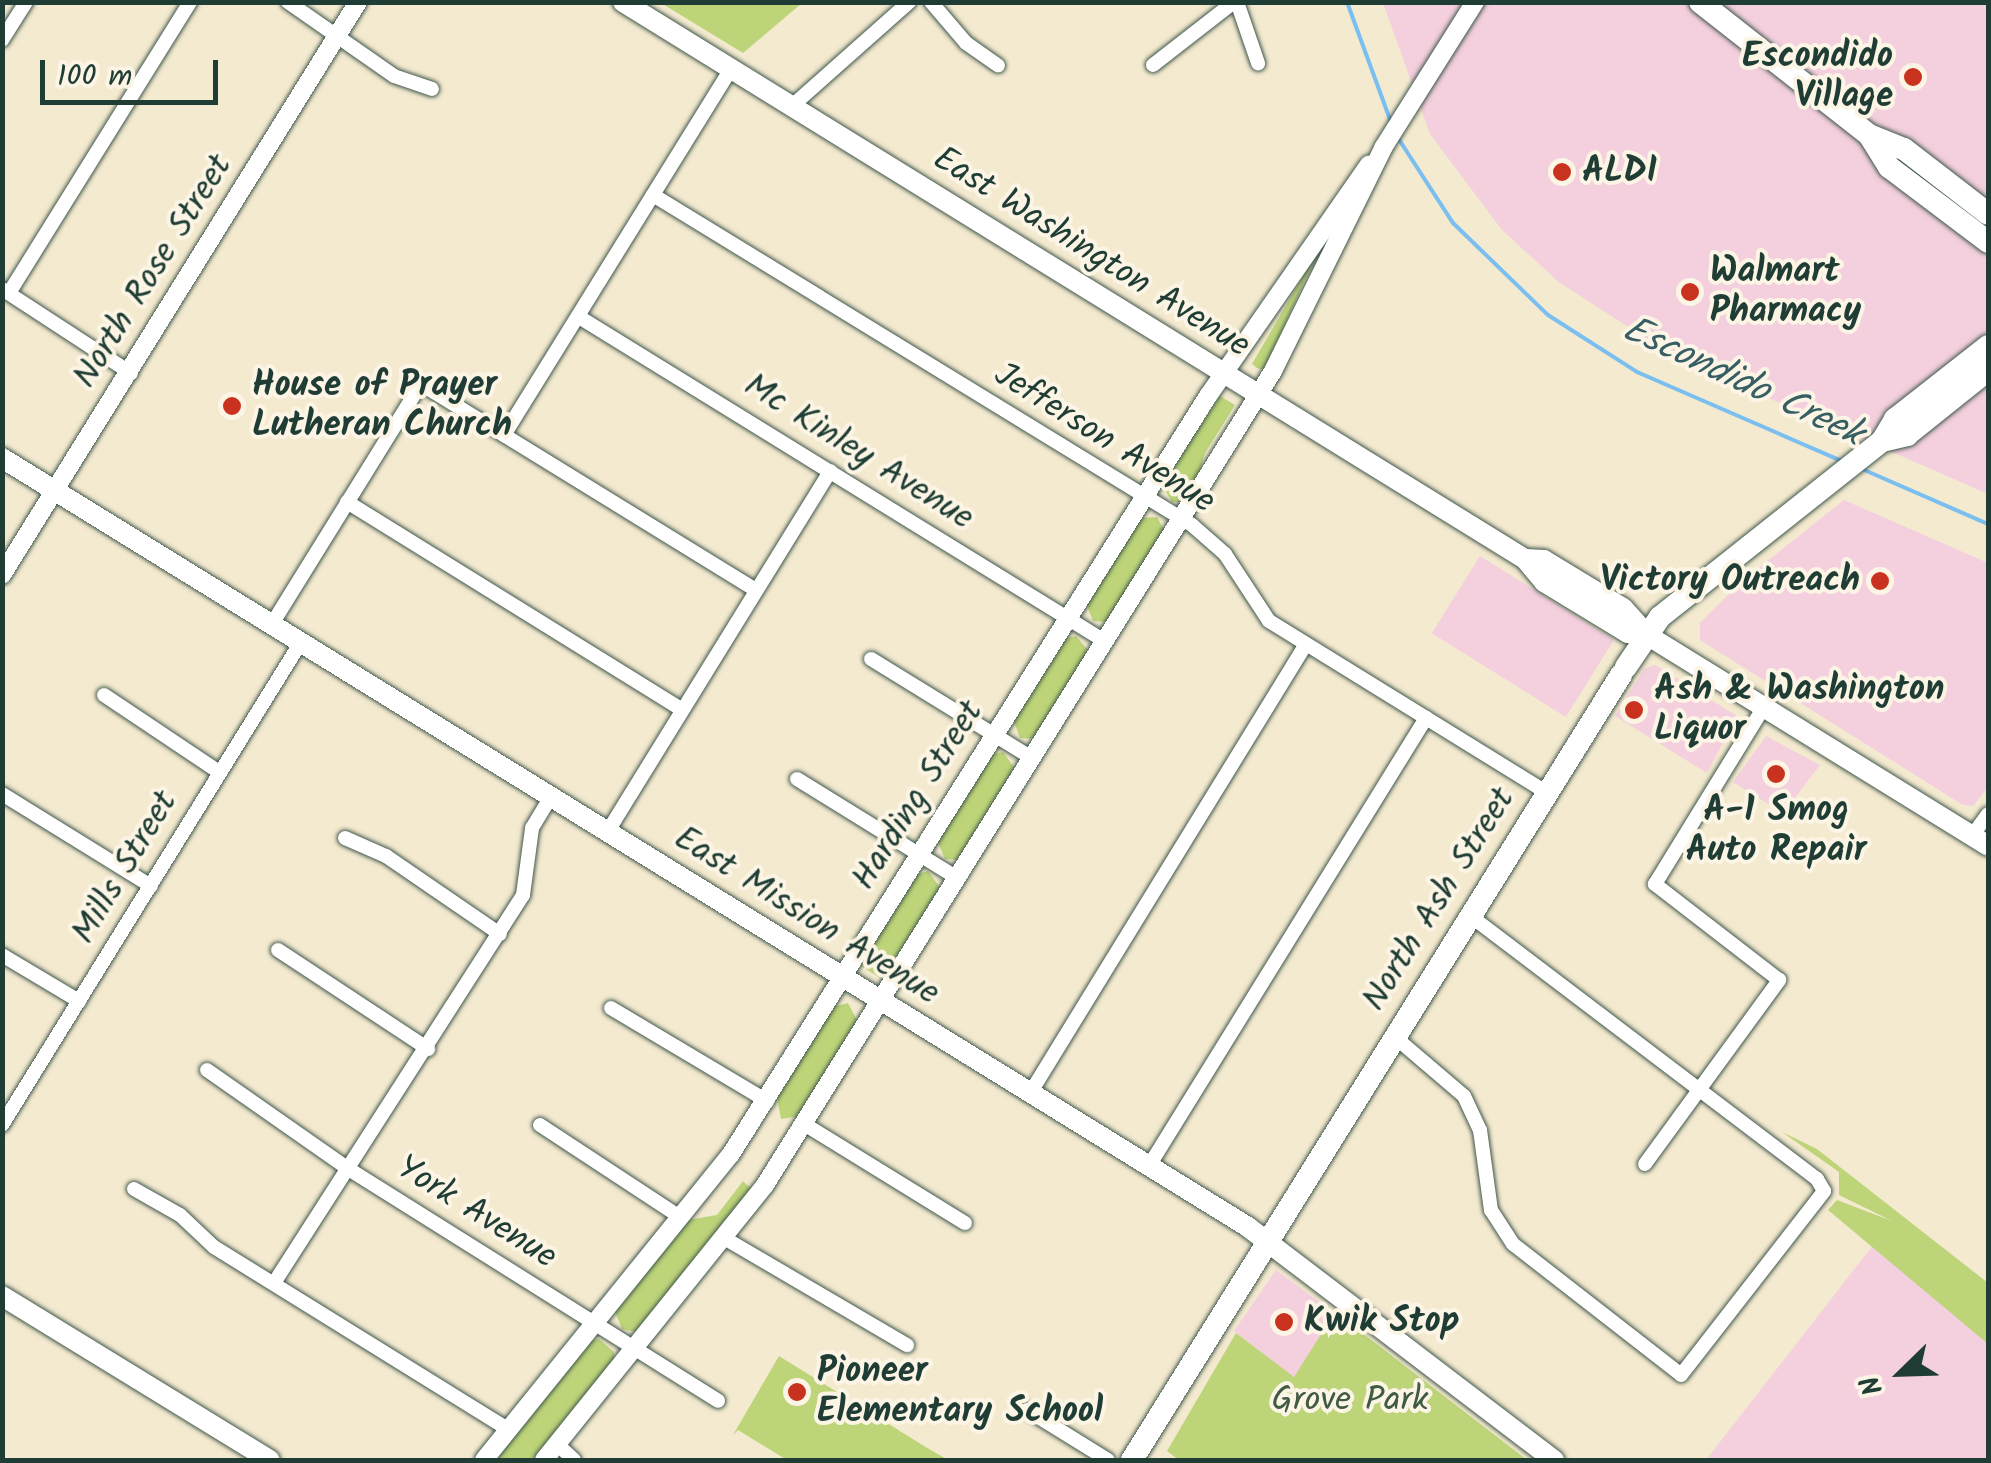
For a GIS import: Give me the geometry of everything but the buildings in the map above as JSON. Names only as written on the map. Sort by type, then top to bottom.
[{"type":"main road","name":"East Washington Avenue","points":[[623,2],[1525,559],[1544,582],[1628,632],[1647,635],[1980,841]]},
{"type":"main road","points":[[1700,2],[1869,135],[1904,148],[1988,214]]},
{"type":"main road","points":[[1869,135],[1890,167],[1988,242]]},
{"type":"main road","name":"North Ash Street","points":[[1132,1460],[1660,617],[1875,447],[1895,420],[1988,346]]},
{"type":"main road","name":"North Ash Street","points":[[1875,447],[1907,435],[1988,370]]},
{"type":"main road","name":"East Mission Avenue","points":[[2,458],[1268,1242],[1554,1460]]},
{"type":"main road","points":[[2,1296],[270,1460]]},
{"type":"street","points":[[2,40],[26,2]]},
{"type":"street","points":[[131,372],[6,291],[190,2]]},
{"type":"street","points":[[288,2],[394,76],[432,89]]},
{"type":"street","name":"North Rose Street","points":[[2,575],[358,2]]},
{"type":"street","points":[[792,106],[909,2]]},
{"type":"street","points":[[931,2],[966,43],[998,65]]},
{"type":"street","points":[[1153,65],[1235,2],[1258,62]]},
{"type":"street","name":"Harding Street","points":[[544,1460],[726,1239],[804,1124],[1258,394],[1382,148],[1475,2]]},
{"type":"street","points":[[504,435],[731,70]]},
{"type":"street","name":"Harding Street","points":[[484,1460],[680,1217],[766,1101],[1144,498],[1341,197],[1382,148]]},
{"type":"street","name":"Jefferson Avenue","points":[[653,195],[1182,520],[1225,554],[1260,612],[1547,793]]},
{"type":"street","name":"Mc Kinley Avenue","points":[[579,316],[1106,642]]},
{"type":"street","points":[[272,624],[421,384],[756,590]]},
{"type":"street","points":[[608,830],[830,471]]},
{"type":"street","points":[[347,502],[682,710]]},
{"type":"street","name":"Mills Street","points":[[2,1125],[301,642]]},
{"type":"street","points":[[1029,1095],[1306,644]]},
{"type":"street","points":[[870,659],[1032,758]]},
{"type":"street","points":[[104,695],[220,772]]},
{"type":"street","points":[[1645,1164],[1780,980],[1655,884],[1764,708]]},
{"type":"street","points":[[1149,1166],[1426,718]]},
{"type":"street","points":[[797,779],[957,878]]},
{"type":"street","points":[[2,794],[151,886]]},
{"type":"street","points":[[274,1283],[428,1049],[523,895],[532,828],[551,796]]},
{"type":"street","points":[[1980,841],[1988,814]]},
{"type":"street","points":[[345,838],[386,856],[500,934]]},
{"type":"street","points":[[1396,1038],[1452,1081],[1473,1112],[1491,1210],[1513,1244],[1680,1375],[1824,1191],[1817,1179],[1471,916]]},
{"type":"street","points":[[278,950],[428,1049]]},
{"type":"street","points":[[2,954],[79,1001]]},
{"type":"street","points":[[611,1008],[766,1101]]},
{"type":"street","name":"York Avenue","points":[[206,1070],[347,1168],[718,1401]]},
{"type":"street","points":[[540,1124],[680,1217]]},
{"type":"street","points":[[804,1124],[965,1223]]},
{"type":"street","points":[[134,1189],[274,1283],[507,1429]]},
{"type":"street","points":[[726,1239],[907,1345]]},
{"type":"street","points":[[1027,1410],[1108,1460]]},
{"type":"street","points":[[557,1444],[574,1460]]},
{"type":"shaded area","points":[[1383,3],[1988,3],[1988,494],[1675,357],[1560,283],[1502,230],[1430,134]]},
{"type":"shaded area","points":[[1844,500],[1988,563],[1988,787],[1973,806],[1963,805],[1700,640],[1700,623],[1741,582]]},
{"type":"shaded area","points":[[1480,556],[1614,640],[1566,717],[1432,633]]},
{"type":"shaded area","points":[[1655,665],[1737,716],[1707,773],[1615,716],[1644,669]]},
{"type":"shaded area","name":"A-1 Smog Auto Repair","points":[[1766,736],[1820,765],[1783,813],[1733,782]]},
{"type":"shaded area","points":[[1898,1213],[1988,1283],[1988,1460],[1706,1460]]},
{"type":"shaded area","name":"Kwik Stop","points":[[1276,1270],[1334,1313],[1294,1378],[1234,1331]]},
{"type":"green space","points":[[661,3],[802,3],[743,53]]},
{"type":"green space","points":[[1319,249],[1264,370],[1257,368],[1252,364]]},
{"type":"green space","points":[[1220,396],[1235,405],[1205,453],[1196,484],[1184,502],[1172,502],[1161,483]]},
{"type":"green space","points":[[1157,517],[1165,532],[1109,622],[1093,621],[1086,603],[1140,518]]},
{"type":"green space","points":[[1076,636],[1090,653],[1034,739],[1020,738],[1013,719],[1063,639]]},
{"type":"green space","points":[[1003,752],[1016,770],[958,860],[945,859],[937,840],[990,755]]},
{"type":"green space","points":[[928,871],[941,889],[882,979],[861,966],[861,959],[915,875]]},
{"type":"green space","points":[[848,1003],[858,1022],[800,1116],[781,1119],[777,1098],[832,1007]]},
{"type":"green space","points":[[1782,1132],[1817,1149],[1988,1283],[1988,1344],[1828,1210],[1837,1200],[1892,1221],[1839,1195],[1839,1172]]},
{"type":"green space","points":[[743,1181],[749,1187],[760,1183],[636,1332],[622,1329],[614,1309],[687,1220],[717,1215]]},
{"type":"green space","name":"Grove Park","points":[[1335,1312],[1527,1460],[1179,1460],[1167,1451],[1236,1333],[1294,1377]]},
{"type":"green space","points":[[599,1339],[614,1352],[614,1363],[536,1460],[491,1460],[590,1340]]},
{"type":"green space","name":"Pioneer Elementary School","points":[[779,1356],[948,1460],[787,1460],[738,1430],[733,1435]]},
{"type":"waterway","name":"Escondido Creek","points":[[1347,2],[1392,125]]},
{"type":"waterway","name":"Escondido Creek","points":[[1398,138],[1453,223],[1548,315],[1637,372],[1844,462]]},
{"type":"waterway","name":"Escondido Creek","points":[[1862,469],[1988,524]]},
{"type":"place","name":"Escondido Village","points":[[1913,77]]},
{"type":"place","name":"ALDI","points":[[1562,172]]},
{"type":"place","name":"Walmart Pharmacy","points":[[1690,292]]},
{"type":"place","name":"House of Prayer Lutheran Church","points":[[232,406]]},
{"type":"place","name":"Victory Outreach","points":[[1880,581]]},
{"type":"place","name":"Ash & Washington Liquor","points":[[1634,710]]},
{"type":"place","name":"A-1 Smog Auto Repair","points":[[1776,774]]},
{"type":"place","name":"Kwik Stop","points":[[1284,1322]]},
{"type":"place","name":"Pioneer Elementary School","points":[[797,1392]]}]
